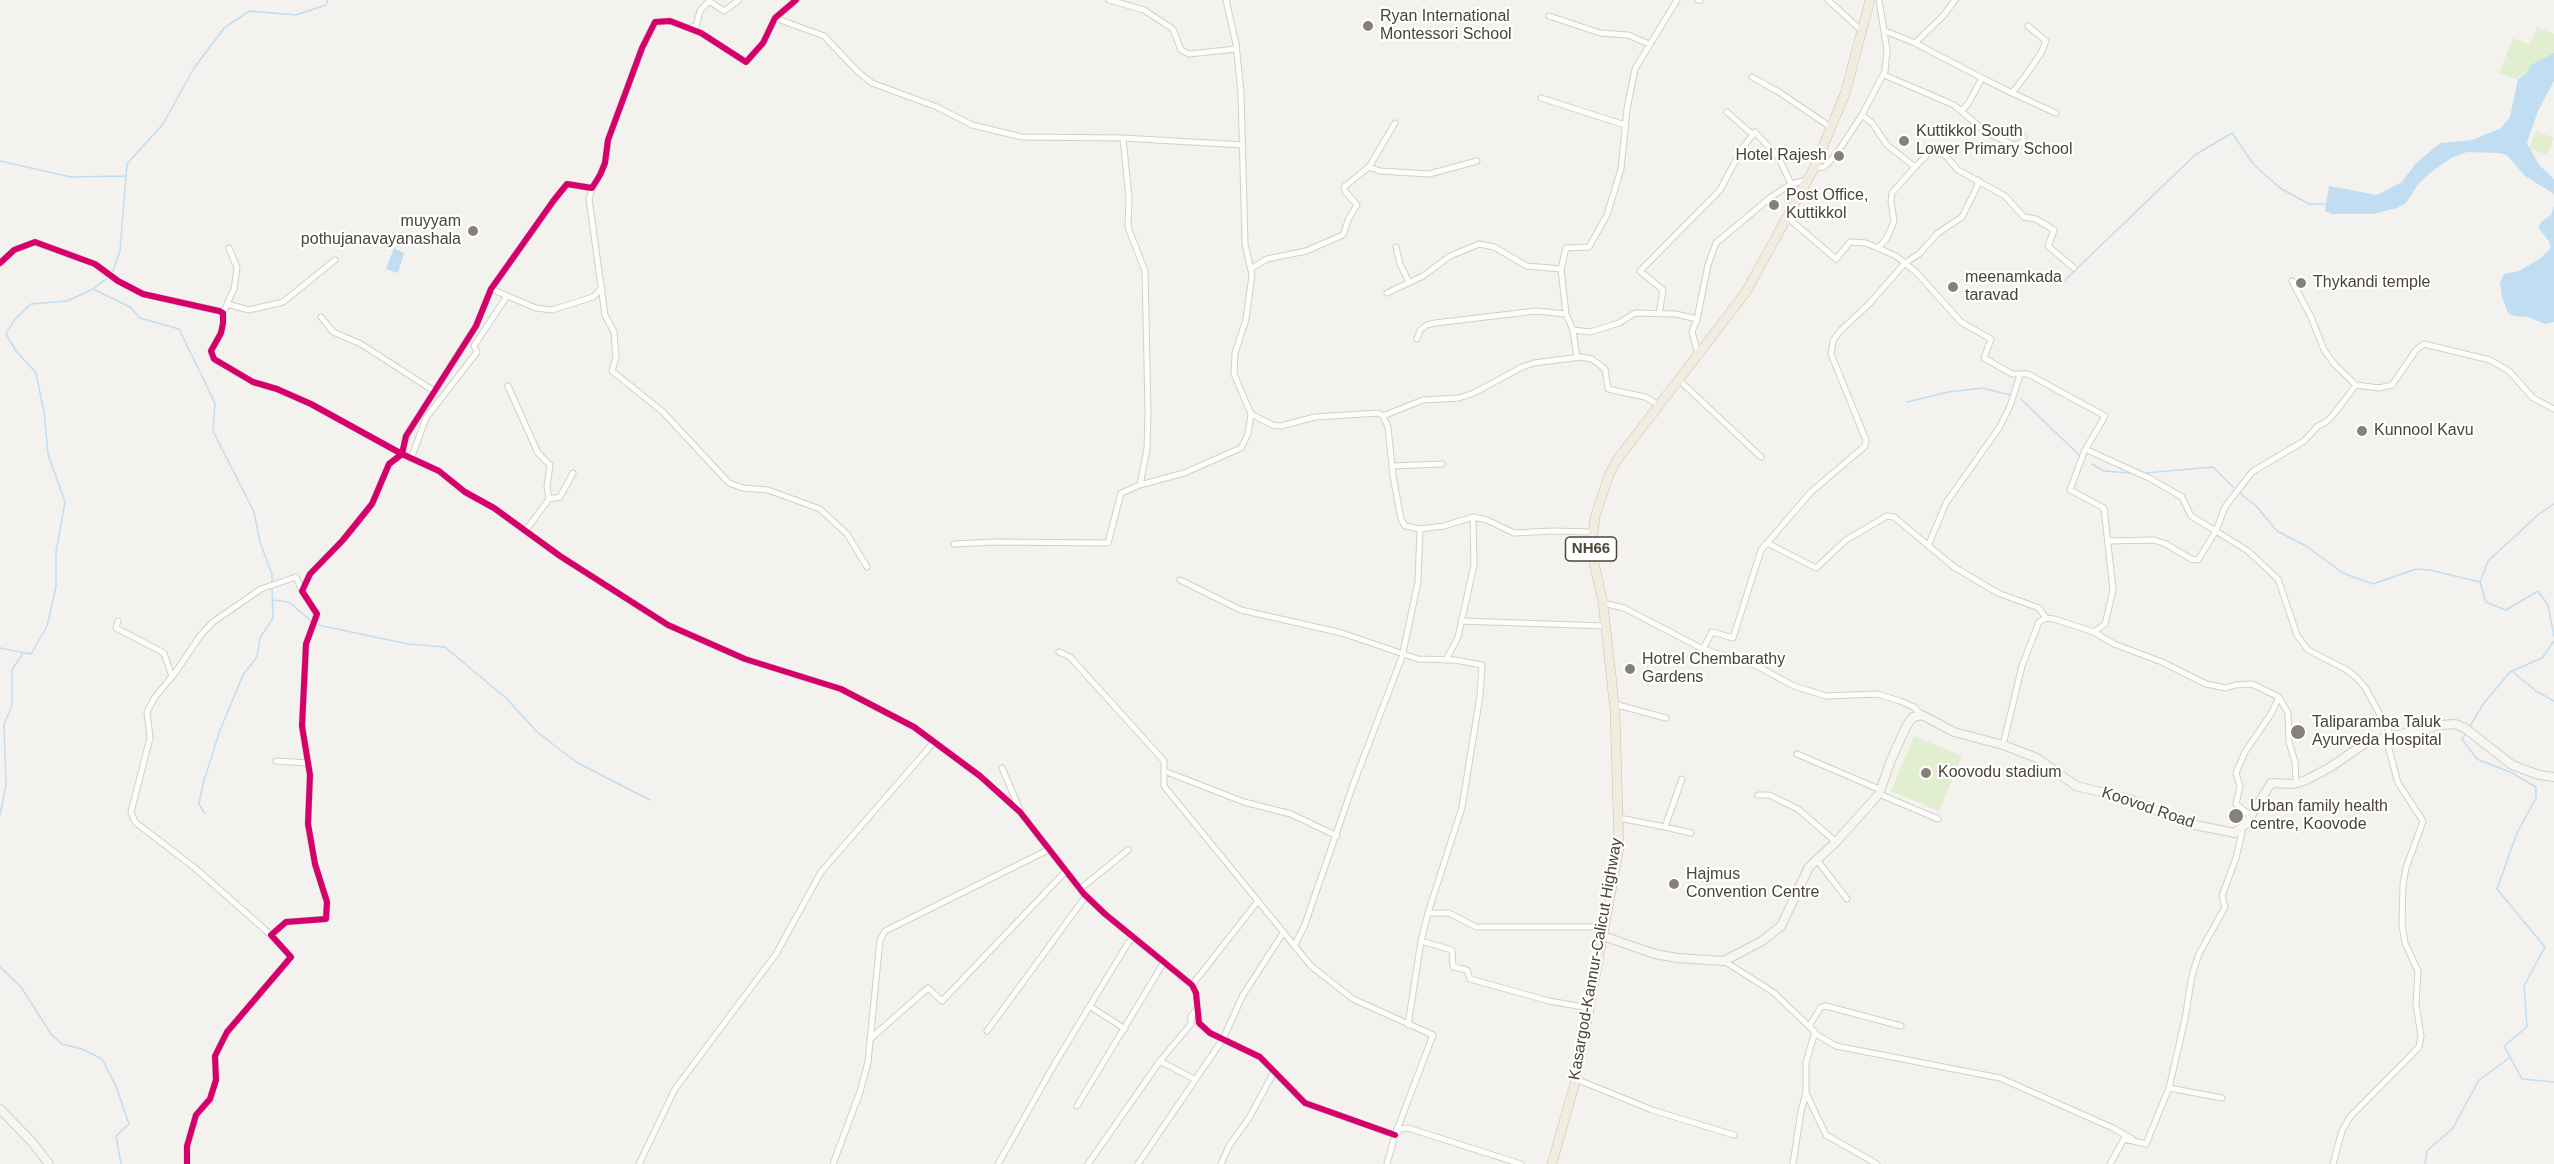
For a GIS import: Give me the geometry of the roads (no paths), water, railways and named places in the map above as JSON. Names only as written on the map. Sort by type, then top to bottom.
[{"type":"highway","name":"Kasargod-Kannur-Calicut Highway","points":[[1552,1164],[1576,1079],[1618,848],[1619,818],[1614,704],[1603,603],[1595,574],[1591,532],[1613,467],[1746,292],[1814,168],[1845,94],[1870,0]]},
{"type":"main road","points":[[1604,931],[1655,954],[1724,961],[1762,941],[1781,926],[1809,867],[1836,842],[1880,792],[1907,725],[1913,717],[1922,715]]},
{"type":"main road","name":"Koovod Road","points":[[1922,715],[1954,732],[2003,745],[2037,759],[2076,786],[2129,799],[2185,823],[2240,831]]},
{"type":"main road","points":[[2240,831],[2271,783],[2296,783],[2329,768],[2367,742],[2441,725],[2455,723],[2469,730],[2512,765],[2540,775],[2554,777]]},
{"type":"main road","points":[[0,1109],[32,1142],[49,1164]]},
{"type":"street","points":[[688,28],[696,26],[700,11],[709,1],[724,11],[739,0]]},
{"type":"street","points":[[796,0],[775,18],[763,43],[746,62],[701,33],[670,21],[655,22],[642,48],[608,140],[605,164],[592,188],[589,199],[605,315],[614,332],[616,357],[612,371],[663,412],[729,483],[743,488],[768,490],[820,509],[847,534],[867,567]]},
{"type":"street","points":[[1109,0],[1144,10],[1173,29],[1181,50],[1189,54],[1236,49]]},
{"type":"street","points":[[1226,0],[1236,49],[1243,145],[1245,244],[1252,268],[1246,319],[1233,365],[1238,389],[1251,414],[1272,425],[1281,426],[1315,417],[1378,413],[1383,416],[1388,427],[1401,519],[1405,526],[1420,529],[1444,526],[1473,517],[1487,519],[1514,533],[1591,532]]},
{"type":"street","points":[[1578,358],[1573,330],[1566,314],[1561,269],[1566,248],[1590,247],[1607,215],[1621,169],[1625,125],[1635,69],[1648,44],[1677,0]]},
{"type":"street","points":[[1828,0],[1862,31]]},
{"type":"street","points":[[1814,168],[1824,167],[1834,156],[1862,115],[1884,75],[1887,50],[1879,0]]},
{"type":"street","points":[[1915,43],[1943,16],[1955,0]]},
{"type":"street","points":[[1549,16],[1600,33],[1628,35],[1648,44]]},
{"type":"street","points":[[775,18],[824,36],[858,72],[872,83],[937,107],[972,125],[1022,137],[1123,138],[1243,145]]},
{"type":"street","points":[[2012,93],[2037,59],[2046,41],[2028,26]]},
{"type":"street","points":[[1885,32],[1915,43],[2056,113]]},
{"type":"street","points":[[1884,75],[1962,110],[1987,133],[2014,145],[2022,143],[2024,137]]},
{"type":"street","points":[[1752,77],[1779,92],[1832,128]]},
{"type":"street","points":[[1962,110],[1982,78]]},
{"type":"street","points":[[1541,98],[1625,125]]},
{"type":"street","points":[[1727,112],[1753,135]]},
{"type":"street","points":[[1862,115],[1872,123],[1887,145],[1915,167]]},
{"type":"street","points":[[1252,268],[1267,259],[1306,250],[1343,235],[1357,205],[1341,185],[1370,167],[1395,123]]},
{"type":"street","points":[[1659,314],[1663,290],[1640,270],[1720,190],[1730,176],[1743,147],[1755,132],[1779,158],[1791,184]]},
{"type":"street","points":[[1123,138],[1129,198],[1128,227],[1145,271],[1148,411],[1147,449],[1140,485]]},
{"type":"street","points":[[1878,248],[1887,238],[1894,221],[1892,193],[1931,151],[1945,155],[1958,170],[2005,196],[2024,217],[2037,219],[2054,230],[2048,246],[2074,268]]},
{"type":"street","points":[[1370,167],[1390,172],[1429,174],[1477,161]]},
{"type":"street","points":[[1698,354],[1692,332],[1697,319],[1708,265],[1716,243],[1753,210],[1791,184],[1807,180]]},
{"type":"street","points":[[1703,649],[1712,632],[1733,638],[1761,550],[1811,492],[1865,446],[1866,440],[1830,354],[1833,341],[1905,263],[1919,254],[1938,233],[1962,217],[1977,187],[1978,180]]},
{"type":"street","points":[[302,591],[310,574],[343,540],[372,504],[389,464],[402,454],[406,436],[476,326],[491,289],[567,184],[592,188]]},
{"type":"street","points":[[1787,217],[1836,259],[1850,242],[1866,243],[1905,263],[1961,322],[1991,339],[1984,358],[2012,374],[2028,374],[2105,416],[2084,452],[2070,490],[2104,508],[2113,590],[2105,624],[2094,632]]},
{"type":"street","points":[[0,263],[14,250],[35,242],[95,264],[123,284],[143,294],[223,313]]},
{"type":"street","points":[[1387,293],[1423,276],[1450,256],[1479,244],[1494,247],[1527,266],[1561,269]]},
{"type":"street","points":[[1396,247],[1400,264],[1409,282]]},
{"type":"street","points":[[229,248],[237,268],[234,289],[223,313],[221,333],[211,351],[214,358],[253,382],[277,389],[311,404],[411,459],[439,471],[465,492],[494,508],[560,556],[668,625],[745,659],[842,689],[914,727],[980,777],[1020,812],[1086,896],[1192,985],[1196,993],[1199,1023],[1210,1033],[1260,1057],[1305,1103],[1395,1135]]},
{"type":"street","points":[[227,304],[249,310],[283,302],[335,260]]},
{"type":"street","points":[[2292,281],[2311,317],[2324,350],[2356,385],[2379,388],[2392,385],[2416,350],[2424,344],[2445,348],[2499,365],[2509,370],[2533,398],[2554,409]]},
{"type":"street","points":[[491,289],[536,308],[552,310],[593,297],[602,288]]},
{"type":"street","points":[[411,459],[426,418],[477,352],[474,346],[507,296]]},
{"type":"street","points":[[1418,339],[1420,330],[1435,323],[1536,311],[1566,314]]},
{"type":"street","points":[[1573,330],[1590,332],[1620,323],[1635,313],[1676,314],[1697,319]]},
{"type":"street","points":[[321,317],[333,332],[361,344],[434,391]]},
{"type":"street","points":[[1383,416],[1423,400],[1460,398],[1534,363],[1578,358],[1592,359],[1605,369],[1608,389],[1645,397],[1659,405]]},
{"type":"street","points":[[1928,546],[1946,503],[1999,428],[2010,406],[2020,375]]},
{"type":"street","points":[[1678,379],[1761,457]]},
{"type":"street","points":[[2108,541],[2154,540],[2191,559],[2198,560],[2216,531],[2231,497],[2252,472],[2304,441],[2334,414],[2356,385]]},
{"type":"street","points":[[508,386],[538,453],[550,465],[547,487],[549,499]]},
{"type":"street","points":[[954,544],[1108,543],[1121,493],[1140,485],[1184,473],[1241,448],[1248,434],[1251,414]]},
{"type":"street","points":[[2087,450],[2149,478],[2182,497],[2191,516],[2248,551],[2278,579],[2297,635],[2308,650],[2347,669],[2358,679],[2370,696],[2389,737],[2398,783],[2423,821],[2405,876],[2402,925],[2405,943],[2418,971],[2416,1004],[2421,1036],[2420,1047],[2360,1104],[2350,1117],[2342,1131],[2333,1164]]},
{"type":"street","points":[[1392,466],[1442,464]]},
{"type":"street","points":[[526,530],[549,499],[560,497],[573,473]]},
{"type":"street","points":[[1767,543],[1816,568],[1846,540],[1887,516],[1894,517],[1962,572],[1998,593],[2039,608],[2046,618],[2094,632],[2114,644],[2174,667],[2206,684],[2226,688],[2252,684],[2279,696],[2288,713],[2289,742],[2295,762],[2296,783]]},
{"type":"street","points":[[1446,660],[1458,636],[1474,565],[1473,517]]},
{"type":"street","points":[[1294,946],[1304,927],[1353,785],[1403,655],[1418,582],[1420,529]]},
{"type":"street","points":[[187,1164],[188,1146],[196,1115],[210,1100],[216,1080],[215,1056],[227,1032],[291,957],[271,935],[195,868],[135,822],[131,816],[150,738],[147,712],[155,697],[213,622],[261,588],[296,577],[317,614],[306,644],[302,726],[310,775],[308,824],[315,864],[327,902],[326,919],[286,922],[271,935]]},
{"type":"street","points":[[1180,580],[1241,610],[1342,633],[1419,659],[1482,665],[1483,671],[1462,807],[1420,941],[1408,1025]]},
{"type":"street","points":[[1603,603],[1624,608],[1703,649],[1755,665],[1794,686],[1826,696],[1876,694],[1914,707],[1922,715]]},
{"type":"street","points":[[2003,745],[2025,659],[2039,622],[2046,618]]},
{"type":"street","points":[[118,621],[116,628],[164,653],[172,676]]},
{"type":"street","points":[[1461,621],[1606,626]]},
{"type":"street","points":[[1059,652],[1070,657],[1164,761],[1164,786],[1311,966],[1353,999],[1433,1035],[1395,1135],[1387,1164]]},
{"type":"street","points":[[2251,816],[2236,804],[2240,786],[2236,772],[2245,752],[2271,714],[2279,696]]},
{"type":"street","points":[[1614,704],[1666,718]]},
{"type":"street","points":[[639,1164],[675,1089],[777,954],[821,872],[934,742]]},
{"type":"street","points":[[1797,754],[1938,819]]},
{"type":"street","points":[[276,761],[308,763]]},
{"type":"street","points":[[1002,768],[1020,812]]},
{"type":"street","points":[[1164,771],[1244,802],[1291,814],[1337,836]]},
{"type":"street","points":[[1665,827],[1682,779]]},
{"type":"street","points":[[1758,795],[1769,795],[1797,809],[1836,842]]},
{"type":"street","points":[[1619,818],[1690,833]]},
{"type":"street","points":[[2110,1164],[2124,1139],[2146,1144],[2169,1088],[2185,1019],[2192,975],[2199,954],[2225,907],[2222,896],[2236,858],[2242,832],[2240,831]]},
{"type":"street","points":[[833,1164],[860,1092],[868,1062],[880,940],[885,931],[1048,850]]},
{"type":"street","points":[[1080,889],[1128,850]]},
{"type":"street","points":[[1817,860],[1847,899]]},
{"type":"street","points":[[870,1039],[928,988],[942,1000],[1066,871]]},
{"type":"street","points":[[987,1031],[1086,896]]},
{"type":"street","points":[[1192,985],[1258,901]]},
{"type":"street","points":[[1428,913],[1449,913],[1476,927],[1604,931]]},
{"type":"street","points":[[1137,1164],[1222,1039],[1243,994],[1283,933]]},
{"type":"street","points":[[998,1164],[1128,943],[1134,938]]},
{"type":"street","points":[[1420,941],[1452,950],[1453,967],[1467,970],[1470,979],[1549,1001],[1589,1008]]},
{"type":"street","points":[[1724,961],[1773,992],[1814,1033],[1836,1046],[2000,1077],[2114,1128],[2133,1140]]},
{"type":"street","points":[[1077,1106],[1164,962]]},
{"type":"street","points":[[1809,1026],[1821,1006],[1901,1026]]},
{"type":"street","points":[[1091,1007],[1125,1029]]},
{"type":"street","points":[[1088,1164],[1160,1061],[1191,1024],[1191,1017],[1198,1008]]},
{"type":"street","points":[[1793,1164],[1806,1093],[1806,1062],[1814,1033]]},
{"type":"street","points":[[1160,1061],[1194,1079]]},
{"type":"street","points":[[1221,1164],[1229,1146],[1249,1118],[1274,1072]]},
{"type":"street","points":[[1576,1079],[1652,1110],[1734,1135]]},
{"type":"street","points":[[2169,1088],[2222,1098]]},
{"type":"street","points":[[1806,1093],[1826,1135],[1877,1164]]},
{"type":"street","points":[[1395,1135],[1400,1129],[1408,1128],[1521,1164]]},
{"type":"water","points":[[2554,53],[2554,81],[2538,111],[2527,143],[2539,165],[2554,179],[2554,194],[2525,176],[2507,155],[2467,152],[2451,158],[2434,170],[2419,183],[2406,203],[2397,208],[2373,214],[2332,214],[2325,211],[2329,186],[2377,195],[2402,182],[2416,163],[2440,143],[2472,140],[2501,128],[2510,117],[2518,79],[2526,74],[2531,65]]},
{"type":"water","points":[[2554,206],[2554,322],[2545,324],[2528,317],[2508,313],[2500,283],[2504,274],[2519,271],[2538,260],[2549,250],[2551,246],[2538,227],[2551,215]]},
{"type":"water","points":[[394,248],[404,253],[398,273],[386,269]]},
{"type":"waterway","points":[[113,271],[120,251],[127,164],[163,124],[194,68],[225,27],[250,11],[296,15],[326,5],[328,0]]},
{"type":"waterway","points":[[2064,281],[2195,155],[2232,133],[2254,165],[2280,188],[2309,204],[2326,204]]},
{"type":"waterway","points":[[0,161],[71,177],[126,176]]},
{"type":"waterway","points":[[0,648],[31,654],[47,626],[56,587],[56,552],[65,502],[48,454],[44,412],[36,373],[16,351],[6,334],[14,320],[31,304],[67,301],[93,289],[106,279]]},
{"type":"waterway","points":[[93,289],[130,307],[140,318],[179,329],[215,403],[213,431],[254,512],[260,542],[272,574],[272,582]]},
{"type":"waterway","points":[[1907,402],[1948,392],[1983,388],[2010,395]]},
{"type":"waterway","points":[[2021,399],[2080,456]]},
{"type":"waterway","points":[[2092,464],[2104,471],[2129,473]]},
{"type":"waterway","points":[[2146,473],[2213,467],[2233,487]]},
{"type":"waterway","points":[[2240,493],[2257,507],[2277,531],[2306,546],[2343,573],[2373,584],[2416,569],[2430,570],[2480,582]]},
{"type":"waterway","points":[[2554,504],[2538,515],[2488,561],[2480,582],[2486,602],[2506,610],[2538,591],[2548,605],[2554,636]]},
{"type":"waterway","points":[[205,814],[199,804],[203,784],[220,730],[243,675],[257,657],[260,638],[273,618],[272,587]]},
{"type":"waterway","points":[[273,600],[289,602],[310,620]]},
{"type":"waterway","points":[[318,625],[408,644],[445,647],[507,699],[536,731],[576,762],[650,800]]},
{"type":"waterway","points":[[2469,728],[2484,703],[2510,672],[2542,658],[2554,641]]},
{"type":"waterway","points":[[0,815],[6,785],[4,724],[12,706],[12,670],[23,653]]},
{"type":"waterway","points":[[2513,672],[2536,691],[2554,701]]},
{"type":"waterway","points":[[2466,733],[2462,739],[2477,759],[2512,773],[2536,787],[2536,798],[2517,833],[2497,889],[2545,947],[2524,986],[2527,1027],[2504,1046],[2522,1079],[2554,1082]]},
{"type":"waterway","points":[[0,967],[21,987],[51,1034],[62,1044],[82,1049],[102,1059],[116,1086],[129,1124],[116,1136],[121,1164]]},
{"type":"waterway","points":[[2425,1164],[2427,1151],[2453,1128],[2479,1080],[2509,1058]]},
{"type":"place","name":"Ryan International Montessori School","points":[[1368,26]]},
{"type":"place","name":"Kuttikkol South Lower Primary School","points":[[1904,141]]},
{"type":"place","name":"Hotel Rajesh","points":[[1839,156]]},
{"type":"place","name":"Post Office, Kuttikkol","points":[[1774,205]]},
{"type":"place","name":"muyyam pothujanavayanashala","points":[[473,231]]},
{"type":"place","name":"Thykandi temple","points":[[2301,283]]},
{"type":"place","name":"meenamkada taravad","points":[[1953,287]]},
{"type":"place","name":"Kunnool Kavu","points":[[2362,431]]},
{"type":"place","name":"Hotrel Chembarathy Gardens","points":[[1630,669]]},
{"type":"place","name":"Taliparamba Taluk Ayurveda Hospital","points":[[2298,732]]},
{"type":"place","name":"Koovodu stadium","points":[[1926,773]]},
{"type":"place","name":"Urban family health centre, Koovode","points":[[2236,816]]},
{"type":"place","name":"Hajmus Convention Centre","points":[[1674,884]]}]
